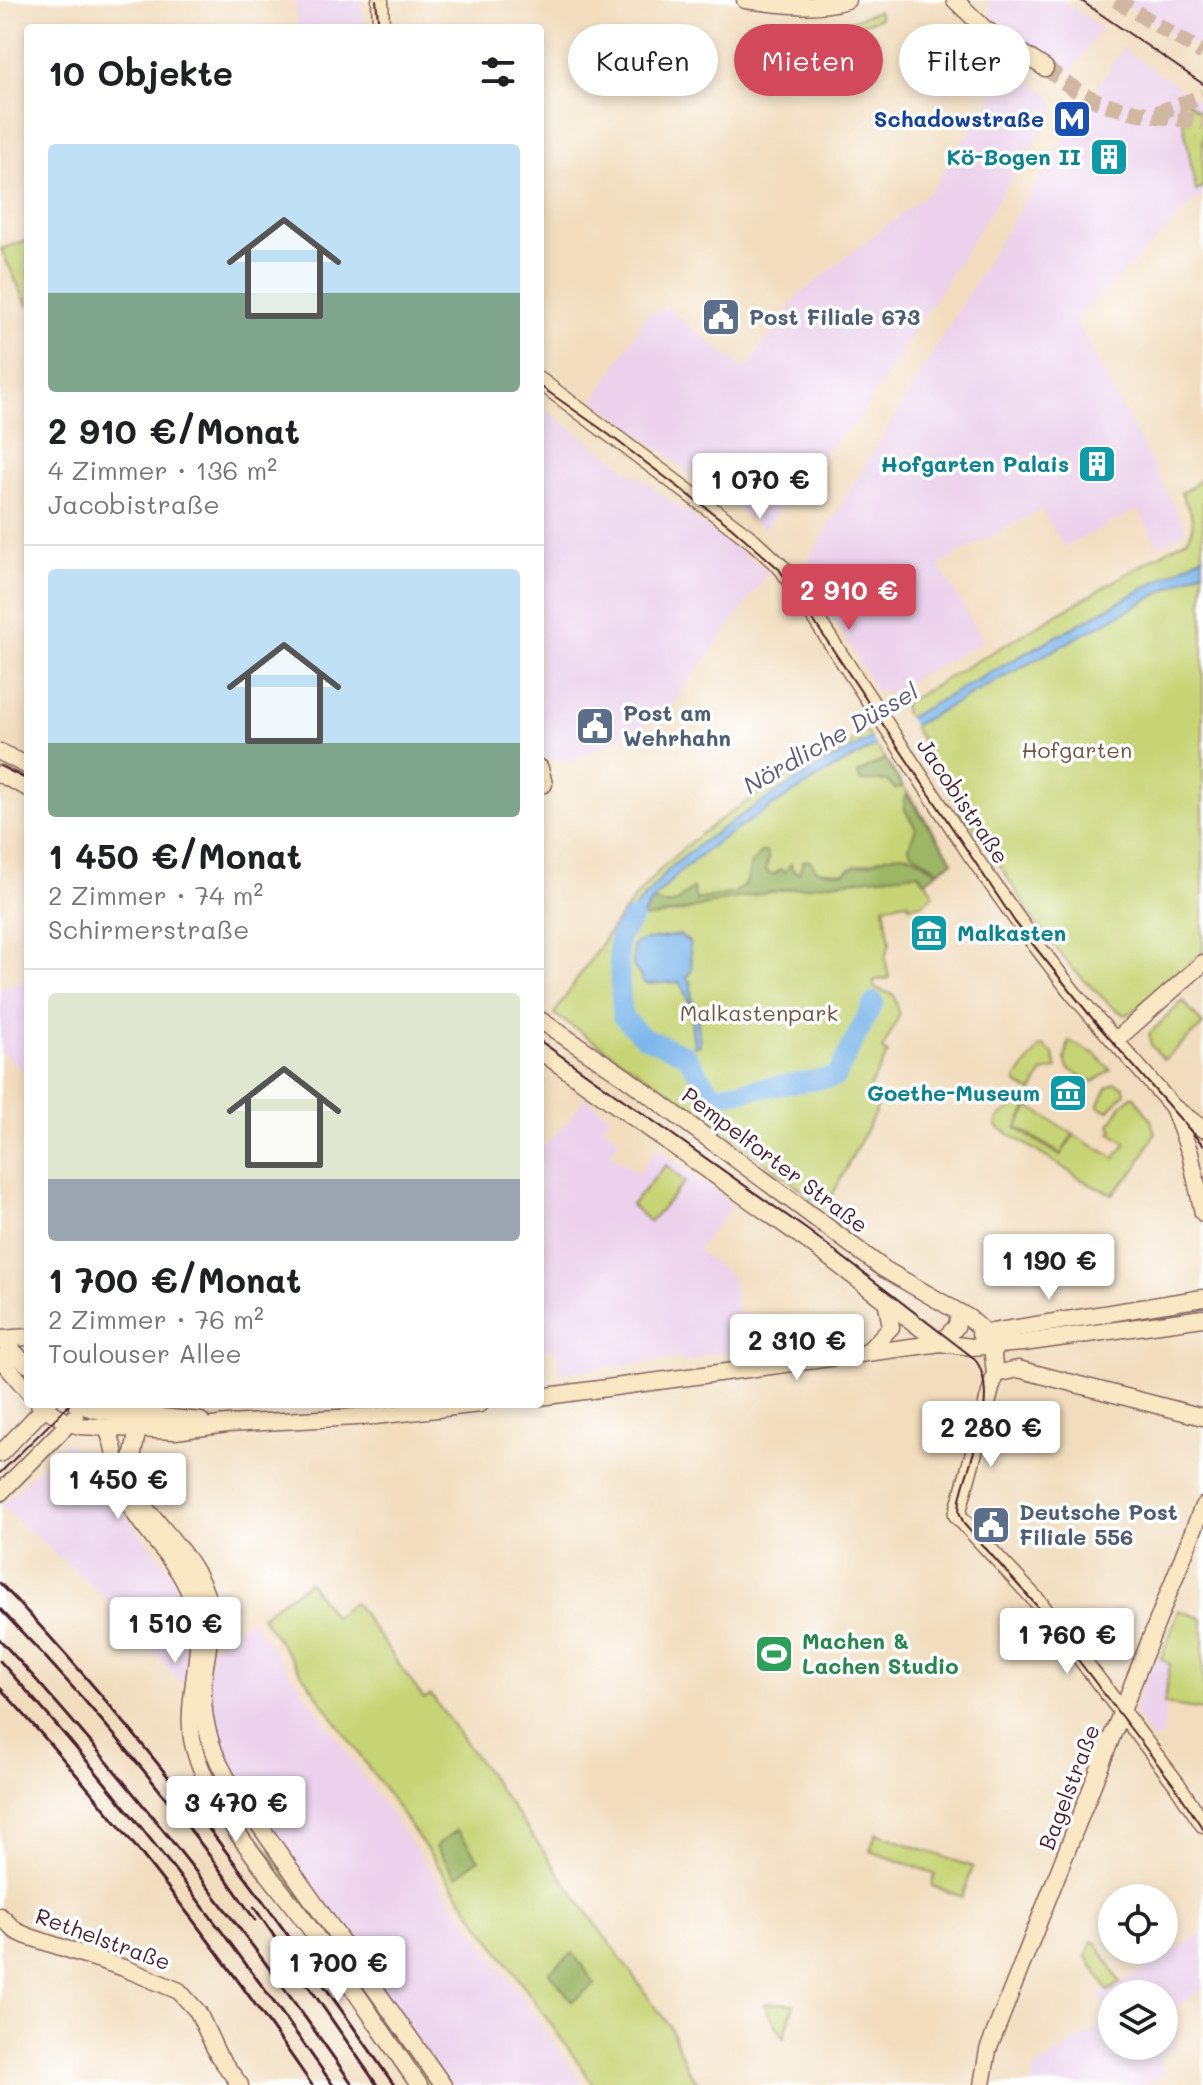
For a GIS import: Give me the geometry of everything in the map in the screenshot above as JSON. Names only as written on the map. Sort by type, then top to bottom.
[{"type":"main road","points":[[380,0],[381,24]]},
{"type":"main road","points":[[745,0],[792,6],[833,4],[847,0]]},
{"type":"main road","points":[[955,0],[985,29],[1045,68]]},
{"type":"main road","points":[[544,384],[558,396]]},
{"type":"main road","points":[[544,391],[558,396]]},
{"type":"main road","name":"Jacobistraße","points":[[558,396],[710,508],[761,548],[784,571],[1018,921],[1073,993],[1173,1107]]},
{"type":"main road","points":[[0,752],[24,764]]},
{"type":"main road","points":[[0,774],[24,786]]},
{"type":"main road","points":[[1115,1041],[1203,963]]},
{"type":"main road","name":"Pempelforter Straße","points":[[544,1023],[754,1170],[884,1269],[960,1313],[989,1339]]},
{"type":"main road","points":[[544,1053],[598,1086],[609,1077],[605,1065]]},
{"type":"main road","name":"Pempelforter Straße","points":[[544,1054],[809,1242],[940,1343]]},
{"type":"main road","points":[[1173,1107],[1203,1129]]},
{"type":"main road","points":[[1173,1107],[1190,1153],[1203,1213]]},
{"type":"main road","points":[[1203,1298],[1022,1335],[995,1374],[957,1515],[1039,1603],[1176,1783],[1203,1824]]},
{"type":"main road","points":[[868,1351],[891,1327],[887,1305]]},
{"type":"main road","points":[[940,1343],[956,1327],[960,1313]]},
{"type":"main road","points":[[544,1396],[868,1351],[940,1343],[972,1347],[989,1339],[1203,1318]]},
{"type":"main road","points":[[0,1339],[24,1337]]},
{"type":"main road","points":[[0,1339],[17,1359],[24,1379]]},
{"type":"main road","points":[[989,1339],[995,1374]]},
{"type":"main road","points":[[995,1374],[1018,1369],[1203,1417]]},
{"type":"main road","points":[[98,1408],[138,1416],[175,1431],[227,1424],[346,1418],[442,1408]]},
{"type":"main road","points":[[51,1411],[106,1428],[138,1416],[227,1424]]},
{"type":"main road","points":[[0,1454],[51,1411]]},
{"type":"main road","points":[[0,1493],[51,1411]]},
{"type":"main road","points":[[138,1416],[131,1464],[135,1494],[182,1562],[197,1621],[190,1711],[195,1753],[210,1789],[259,1864],[289,1901],[419,2085]]},
{"type":"main road","points":[[106,1428],[113,1440],[123,1492],[204,1590],[210,1618],[203,1688],[212,1749],[233,1788],[443,2085]]},
{"type":"main road","name":"Bagelstraße","points":[[982,2085],[988,2050],[1203,1506]]},
{"type":"main road","points":[[233,1788],[231,1802],[272,1862],[289,1901]]},
{"type":"main road","name":"Rethelstraße","points":[[0,1916],[16,1931],[27,1936],[124,1968],[179,1991],[198,2012],[218,2055],[240,2085]]},
{"type":"shaded area","points":[[295,0],[362,0],[364,24],[298,24]]},
{"type":"shaded area","points":[[987,0],[1062,0],[1102,28],[1069,74],[1030,47],[1030,24],[997,24],[993,21]]},
{"type":"shaded area","points":[[1119,0],[1203,0],[1203,51],[1168,33]]},
{"type":"shaded area","points":[[1122,48],[1203,104],[1203,197],[1196,200],[1075,318],[1187,530],[1159,547],[1138,509],[1064,548],[1042,509],[939,565],[983,641],[892,691],[876,691],[804,567],[1005,232]]},
{"type":"shaded area","points":[[1030,81],[1050,95],[1056,108],[857,422],[828,448],[764,529],[595,400],[647,315],[667,308],[746,370],[798,295],[932,190],[993,96],[1030,96]]},
{"type":"shaded area","points":[[544,409],[769,572],[671,706],[646,725],[569,762],[544,757]]},
{"type":"shaded area","points":[[24,980],[24,1071],[0,1051],[0,988]]},
{"type":"shaded area","points":[[584,1097],[610,1116],[603,1126],[620,1140],[610,1154],[639,1173],[657,1148],[733,1205],[697,1250],[732,1277],[742,1350],[701,1355],[701,1359],[681,1362],[680,1358],[560,1373],[555,1348],[544,1350],[544,1146],[569,1120]]},
{"type":"shaded area","points":[[66,1442],[86,1461],[102,1486],[167,1566],[179,1590],[187,1622],[183,1685],[102,1595],[1,1506]]},
{"type":"shaded area","points":[[251,1618],[584,2085],[446,2085],[225,1770],[206,1687],[212,1647]]},
{"type":"shaded area","points":[[1154,1656],[1170,1663],[1163,1734],[1154,1743],[1134,1712]]},
{"type":"shaded area","points":[[1203,1933],[1203,1989],[1178,2006],[1178,1980],[1125,1980],[1152,1964],[1178,1964],[1178,1948]]},
{"type":"shaded area","points":[[1098,2028],[1098,2060],[1158,2060],[1166,2072],[1146,2085],[1032,2085],[1033,2070]]},
{"type":"green space","points":[[878,11],[880,18],[861,24],[842,24]]},
{"type":"green space","points":[[1178,94],[1203,115],[1203,188],[1196,191]]},
{"type":"green space","points":[[24,241],[24,298],[1,249]]},
{"type":"green space","name":"Hofgarten","points":[[1203,476],[1203,952],[1125,1015],[1111,1006],[1072,968],[1035,922],[922,752],[928,750],[905,714],[903,704],[1188,538],[1193,527],[1181,493]]},
{"type":"green space","name":"Malkastenpark","points":[[867,732],[953,861],[925,880],[934,894],[922,904],[909,906],[908,902],[884,906],[890,943],[885,958],[889,978],[873,981],[875,988],[894,995],[899,1016],[882,1050],[888,1053],[868,1091],[879,1097],[877,1109],[834,1192],[823,1206],[699,1112],[554,1014],[630,904],[682,850],[758,795]]},
{"type":"green space","points":[[885,759],[902,787],[895,789],[887,781],[860,781],[858,773]]},
{"type":"green space","points":[[907,795],[953,861],[939,870],[910,851],[916,828],[905,810],[904,799]]},
{"type":"green space","points":[[761,852],[766,852],[769,859],[765,870],[771,874],[776,874],[780,869],[785,872],[791,864],[793,871],[799,873],[803,861],[810,860],[817,870],[844,873],[854,866],[899,854],[920,860],[937,872],[925,881],[918,873],[846,881],[716,902],[642,918],[653,901],[671,904],[693,888],[696,900],[734,893],[746,884],[751,864]]},
{"type":"green space","points":[[1183,1001],[1203,1025],[1164,1060],[1151,1045],[1149,1034]]},
{"type":"green space","points":[[1069,1041],[1095,1054],[1111,1070],[1093,1082],[1068,1069],[1065,1059]]},
{"type":"green space","points":[[1044,1046],[1053,1054],[1057,1069],[1043,1072],[1032,1092],[1017,1084],[1016,1079],[1039,1048]]},
{"type":"green space","points":[[1115,1083],[1124,1087],[1125,1093],[1108,1111],[1098,1106],[1107,1088]]},
{"type":"green space","points":[[1133,1095],[1150,1118],[1155,1133],[1136,1169],[1113,1194],[1091,1185],[996,1126],[998,1118],[1020,1102],[1028,1107],[1016,1128],[1060,1156],[1074,1135],[1115,1158],[1126,1143],[1111,1133],[1110,1125],[1122,1105]]},
{"type":"green space","points":[[1030,1107],[1073,1134],[1061,1154],[1017,1127]]},
{"type":"green space","points":[[666,1165],[685,1182],[650,1222],[631,1205]]},
{"type":"green space","points":[[309,1582],[334,1617],[354,1602],[424,1699],[431,1695],[670,2027],[687,2068],[700,2085],[594,2085],[261,1616]]},
{"type":"green space","points":[[1179,1610],[1203,1619],[1203,1710],[1164,1704],[1170,1664],[1161,1659]]},
{"type":"green space","points":[[457,1830],[479,1859],[456,1877],[436,1846]]},
{"type":"green space","points":[[876,1833],[973,1867],[962,1897],[932,1886],[935,1874],[870,1851]]},
{"type":"green space","points":[[260,1839],[438,2085],[424,2085],[289,1889]]},
{"type":"green space","points":[[1092,1941],[1097,1943],[1098,1964],[1109,1964],[1118,1980],[1101,1980],[1087,1957]]},
{"type":"green space","points":[[573,1953],[595,1984],[572,2001],[549,1972]]},
{"type":"green space","points":[[794,2004],[784,2038],[764,2005]]},
{"type":"water","points":[[1203,556],[1203,570],[835,768],[774,805],[713,845],[680,872],[635,924],[615,941],[631,913],[670,868],[751,809],[816,768]]},
{"type":"water","points":[[680,935],[689,942],[692,970],[686,978],[691,982],[692,1004],[696,1003],[700,1045],[694,1046],[689,1005],[679,982],[645,984],[633,966],[633,945]]},
{"type":"pier","points":[[905,714],[914,727],[878,749],[869,734]]},
{"type":"waterway","name":"Nördliche Düssel","points":[[633,918],[620,936],[618,946],[622,1016],[643,1037],[686,1055],[716,1095],[836,1077],[874,1002]]},
{"type":"tunnel","points":[[1116,0],[1203,53]]},
{"type":"tunnel","points":[[1045,68],[1080,93],[1106,104],[1203,122]]},
{"type":"tunnel","points":[[1157,113],[1203,96]]},
{"type":"tram line","points":[[376,0],[379,24]]},
{"type":"tram line","points":[[1080,0],[1203,84]]},
{"type":"tram line","points":[[544,389],[730,526],[779,569],[1015,922],[1096,1023],[1203,1145]]},
{"type":"tram line","points":[[0,766],[24,778]]},
{"type":"tram line","points":[[544,1044],[809,1231],[975,1359],[985,1390],[984,1409],[960,1499],[959,1512],[964,1524],[1036,1605],[1173,1784],[1203,1829]]},
{"type":"tram line","points":[[0,1473],[66,1408]]},
{"type":"railway","points":[[0,1583],[158,1763],[302,1954],[394,2085]]},
{"type":"railway","points":[[0,1609],[69,1682],[134,1759],[197,1838],[255,1920]]},
{"type":"railway","points":[[0,1640],[94,1746],[184,1856],[353,2085]]},
{"type":"railway","points":[[0,1661],[173,1868],[333,2085]]},
{"type":"railway","points":[[0,1688],[84,1783],[163,1881],[312,2085]]},
{"type":"railway","points":[[254,1907],[377,2085]]},
{"type":"place","name":"Schadowstraße","points":[[1072,119]]},
{"type":"place","name":"Kö-Bogen II","points":[[1109,157]]},
{"type":"place","name":"Post Filiale 673","points":[[721,317]]},
{"type":"place","name":"Hofgarten Palais","points":[[1097,464]]},
{"type":"place","name":"Post am Wehrhahn","points":[[595,726]]},
{"type":"place","name":"Malkasten","points":[[929,933]]},
{"type":"place","name":"Goethe-Museum","points":[[1068,1093]]},
{"type":"place","name":"Deutsche Post Filiale 556","points":[[991,1525]]},
{"type":"place","name":"Machen & Lachen Studio","points":[[774,1654]]}]
